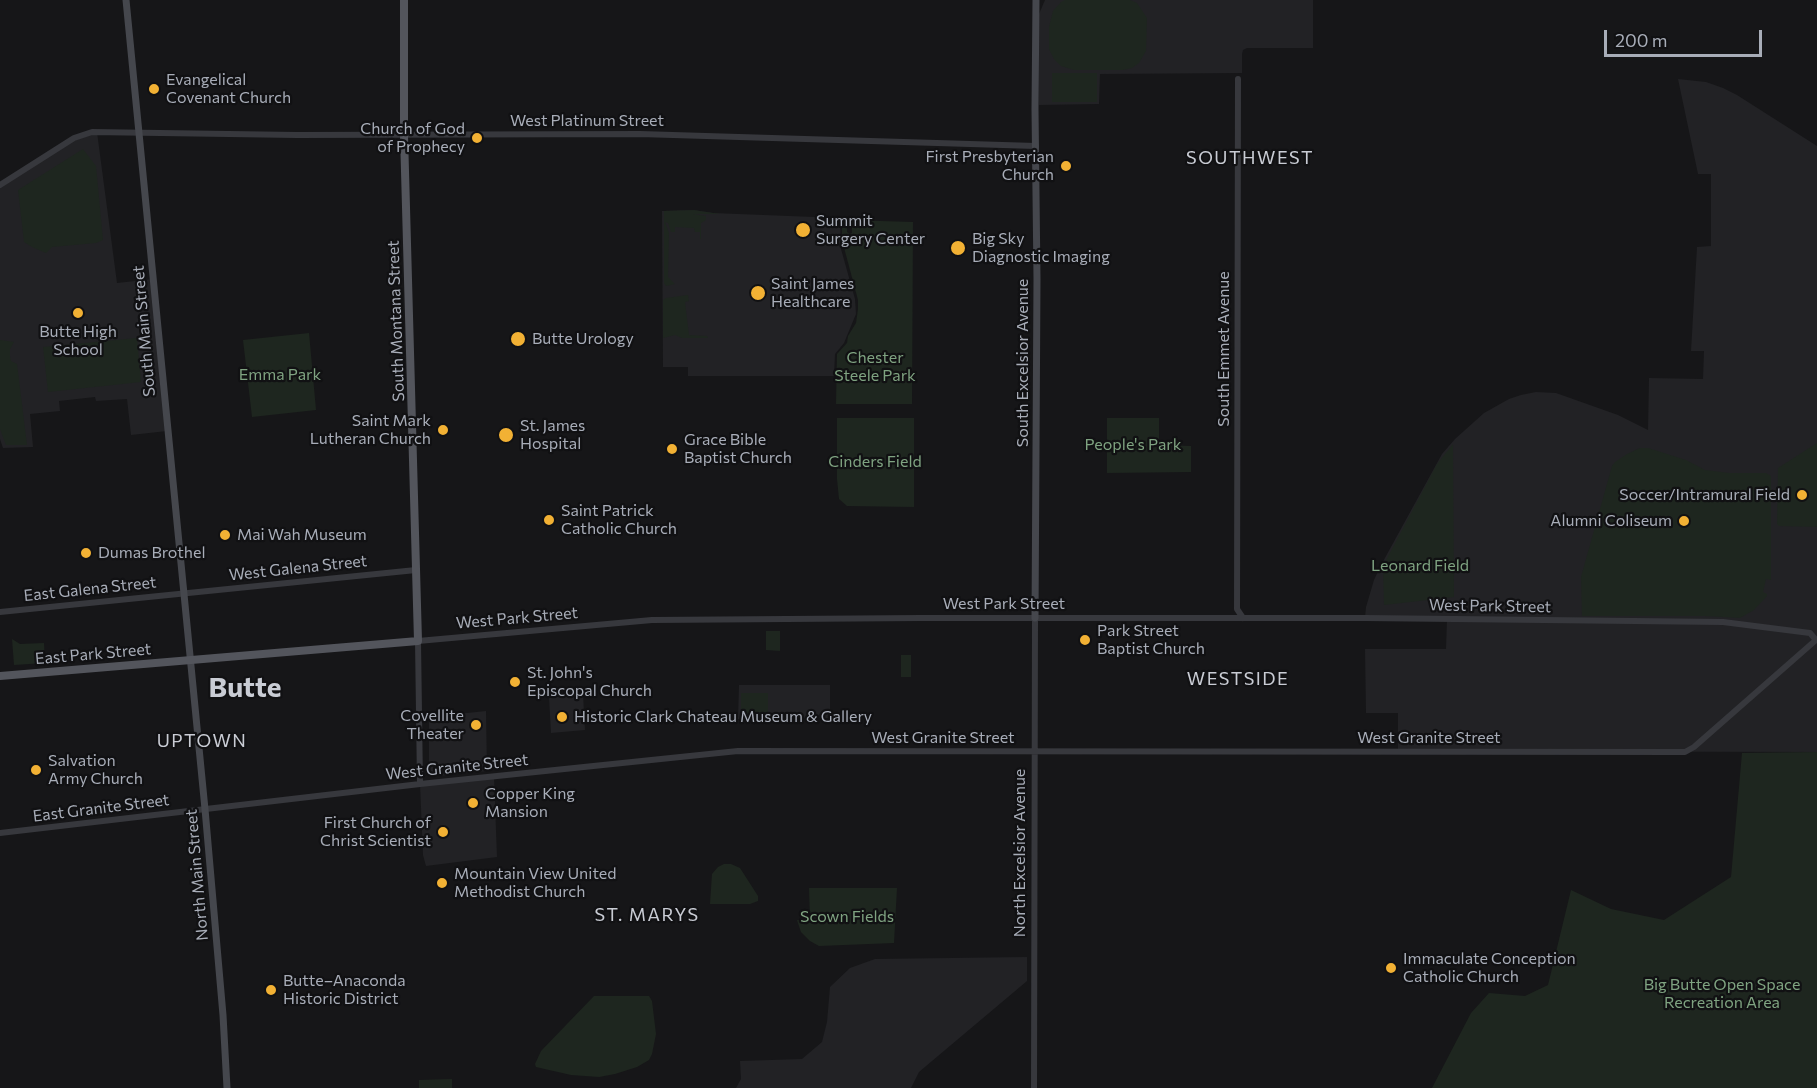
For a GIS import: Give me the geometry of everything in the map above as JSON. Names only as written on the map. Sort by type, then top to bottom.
[{"type":"main road","name":"South Main Street","points":[[126,0],[189,660]]},
{"type":"main road","name":"South Montana Street","points":[[404,0],[404,135],[418,641]]},
{"type":"main road","name":"South Excelsior Avenue","points":[[1035,618],[1036,0]]},
{"type":"main road","name":"West Park Street","points":[[189,660],[418,641]]},
{"type":"main road","name":"East Park Street","points":[[0,676],[189,660]]},
{"type":"main road","name":"North Main Street","points":[[189,660],[224,1015],[227,1088]]},
{"type":"street","name":"South Emmet Avenue","points":[[1238,79],[1237,609],[1243,618]]},
{"type":"street","name":"West Platinum Street","points":[[0,185],[74,138],[93,132],[404,135],[640,134],[1036,146]]},
{"type":"street","name":"West Galena Street","points":[[183,593],[416,570]]},
{"type":"street","name":"East Galena Street","points":[[0,612],[183,593]]},
{"type":"street","name":"West Park Street","points":[[418,641],[660,619],[1035,618],[1723,622],[1810,633],[1816,640]]},
{"type":"street","name":"North Excelsior Avenue","points":[[1034,1088],[1035,618]]},
{"type":"street","name":"West Granite Street","points":[[205,809],[738,751],[1685,752],[1694,747],[1816,640]]},
{"type":"street","points":[[418,641],[420,784]]},
{"type":"street","name":"East Granite Street","points":[[0,834],[205,809]]},
{"type":"shaded area","points":[[1045,0],[1313,0],[1313,48],[1247,48],[1242,54],[1242,73],[1100,74],[1099,104],[1039,105],[1039,14]]},
{"type":"shaded area","points":[[1678,79],[1706,82],[1723,88],[1817,146],[1817,752],[1398,751],[1398,713],[1366,713],[1365,649],[1446,649],[1447,619],[1365,618],[1366,607],[1380,567],[1442,454],[1484,413],[1521,395],[1536,392],[1556,393],[1618,415],[1648,430],[1649,378],[1703,379],[1704,351],[1691,351],[1697,247],[1711,246],[1711,174],[1698,174]]},
{"type":"shaded area","name":"Butte High School","points":[[97,132],[117,283],[153,279],[167,431],[131,435],[127,399],[96,401],[95,397],[59,401],[60,411],[30,414],[33,447],[3,448],[0,439],[0,185],[82,134]]},
{"type":"shaded area","name":"Saint James Healthcare","points":[[693,210],[713,213],[840,218],[841,249],[855,299],[856,314],[844,343],[835,354],[834,376],[688,376],[688,367],[663,367],[662,211]]},
{"type":"shaded area","points":[[739,685],[830,685],[830,718],[738,719]]},
{"type":"shaded area","points":[[583,694],[585,730],[551,733],[549,697]]},
{"type":"shaded area","points":[[486,711],[487,771],[429,777],[429,717]]},
{"type":"shaded area","points":[[494,777],[497,857],[426,866],[423,855],[420,784]]},
{"type":"shaded area","points":[[1027,957],[1027,981],[919,1072],[911,1088],[736,1088],[741,1079],[740,1061],[802,1059],[822,1042],[827,1022],[830,987],[850,968],[875,959]]},
{"type":"green space","points":[[1065,0],[1130,0],[1137,3],[1147,18],[1146,51],[1139,63],[1123,70],[1074,70],[1061,66],[1049,49],[1049,27],[1053,11]]},
{"type":"green space","points":[[1052,73],[1097,73],[1097,102],[1052,102]]},
{"type":"green space","points":[[83,149],[96,166],[103,240],[96,243],[52,247],[46,253],[32,247],[24,242],[18,190]]},
{"type":"green space","points":[[694,210],[720,214],[693,214],[706,216],[706,220],[701,223],[701,239],[700,232],[695,232],[694,228],[675,227],[675,232],[671,232],[668,223],[665,222],[669,233],[668,277],[675,284],[666,286],[664,283],[664,211]]},
{"type":"green space","name":"Chester Steele Park","points":[[846,218],[847,232],[850,234],[852,225],[848,224],[849,220],[913,222],[912,404],[836,404],[837,354],[847,343],[848,336],[856,323],[858,309],[858,300],[842,240],[842,219]]},
{"type":"green space","points":[[688,295],[689,301],[685,302],[689,335],[707,336],[708,338],[682,338],[675,335],[663,338],[663,300]]},
{"type":"green space","name":"Emma Park","points":[[309,333],[316,410],[252,417],[243,340]]},
{"type":"green space","points":[[137,338],[141,382],[48,392],[43,347]]},
{"type":"green space","points":[[0,340],[14,342],[10,349],[10,356],[11,361],[17,364],[27,445],[6,445],[0,429]]},
{"type":"green space","name":"Cinders Field","points":[[837,418],[914,418],[914,507],[847,506],[839,499]]},
{"type":"green space","name":"People's Park","points":[[1107,418],[1159,418],[1159,445],[1191,446],[1191,472],[1107,473]]},
{"type":"green space","points":[[1817,443],[1817,527],[1779,526],[1777,524],[1778,468]]},
{"type":"green space","name":"Leonard Field","points":[[1453,444],[1454,597],[1384,605],[1383,566],[1437,464]]},
{"type":"green space","name":"Alumni Coliseum","points":[[1640,448],[1648,448],[1686,460],[1705,470],[1729,473],[1766,473],[1771,476],[1771,580],[1766,579],[1763,592],[1767,596],[1754,610],[1740,618],[1582,616],[1581,577],[1612,466],[1627,454]]},
{"type":"green space","points":[[766,631],[780,631],[780,651],[766,650]]},
{"type":"green space","points":[[12,639],[20,644],[44,643],[45,663],[14,665]]},
{"type":"green space","points":[[901,655],[911,655],[911,677],[901,677]]},
{"type":"green space","points":[[741,693],[768,693],[768,716],[741,716]]},
{"type":"green space","name":"Big Butte Open Space Recreation Area","points":[[1817,752],[1817,1088],[1432,1088],[1471,1013],[1489,993],[1525,996],[1548,985],[1571,890],[1611,909],[1664,920],[1731,877],[1742,753]]},
{"type":"green space","points":[[724,864],[740,868],[758,896],[758,901],[750,904],[710,904],[712,874]]},
{"type":"green space","name":"Scown Fields","points":[[809,888],[897,888],[894,943],[819,946],[810,941],[801,932],[797,920],[810,920]]},
{"type":"green space","points":[[594,996],[649,996],[652,1001],[656,1034],[649,1060],[637,1067],[599,1077],[571,1075],[536,1067],[535,1064],[541,1051]]},
{"type":"green space","points":[[452,1079],[452,1088],[419,1088],[419,1080]]},
{"type":"place","name":"Evangelical Covenant Church","points":[[154,89]]},
{"type":"place","name":"Church of God of Prophecy","points":[[477,138]]},
{"type":"place","name":"First Presbyterian Church","points":[[1066,166]]},
{"type":"place","name":"Summit Surgery Center","points":[[803,230]]},
{"type":"place","name":"Big Sky Diagnostic Imaging","points":[[958,248]]},
{"type":"place","name":"Saint James Healthcare","points":[[758,293]]},
{"type":"place","name":"Butte High School","points":[[78,313]]},
{"type":"place","name":"Butte Urology","points":[[518,339]]},
{"type":"place","name":"Saint Mark Lutheran Church","points":[[443,430]]},
{"type":"place","name":"St. James Hospital","points":[[506,435]]},
{"type":"place","name":"Grace Bible Baptist Church","points":[[672,449]]},
{"type":"place","name":"Soccer/Intramural Field","points":[[1802,495]]},
{"type":"place","name":"Saint Patrick Catholic Church","points":[[549,520]]},
{"type":"place","name":"Alumni Coliseum","points":[[1684,521]]},
{"type":"place","name":"Mai Wah Museum","points":[[225,535]]},
{"type":"place","name":"Dumas Brothel","points":[[86,553]]},
{"type":"place","name":"Park Street Baptist Church","points":[[1085,640]]},
{"type":"place","name":"St. John's Episcopal Church","points":[[515,682]]},
{"type":"place","name":"Historic Clark Chateau Museum & Gallery","points":[[562,717]]},
{"type":"place","name":"Covellite Theater","points":[[476,725]]},
{"type":"place","name":"Salvation Army Church","points":[[36,770]]},
{"type":"place","name":"Copper King Mansion","points":[[473,803]]},
{"type":"place","name":"First Church of Christ Scientist","points":[[443,832]]},
{"type":"place","name":"Mountain View United Methodist Church","points":[[442,883]]},
{"type":"place","name":"Immaculate Conception Catholic Church","points":[[1391,968]]},
{"type":"place","name":"Butte–Anaconda Historic District","points":[[271,990]]},
{"type":"district","name":"SOUTHWEST","points":[[1250,158]]},
{"type":"district","name":"WESTSIDE","points":[[1238,679]]},
{"type":"district","name":"Butte","points":[[245,688]]},
{"type":"district","name":"UPTOWN","points":[[202,741]]},
{"type":"district","name":"ST. MARYS","points":[[647,915]]}]
